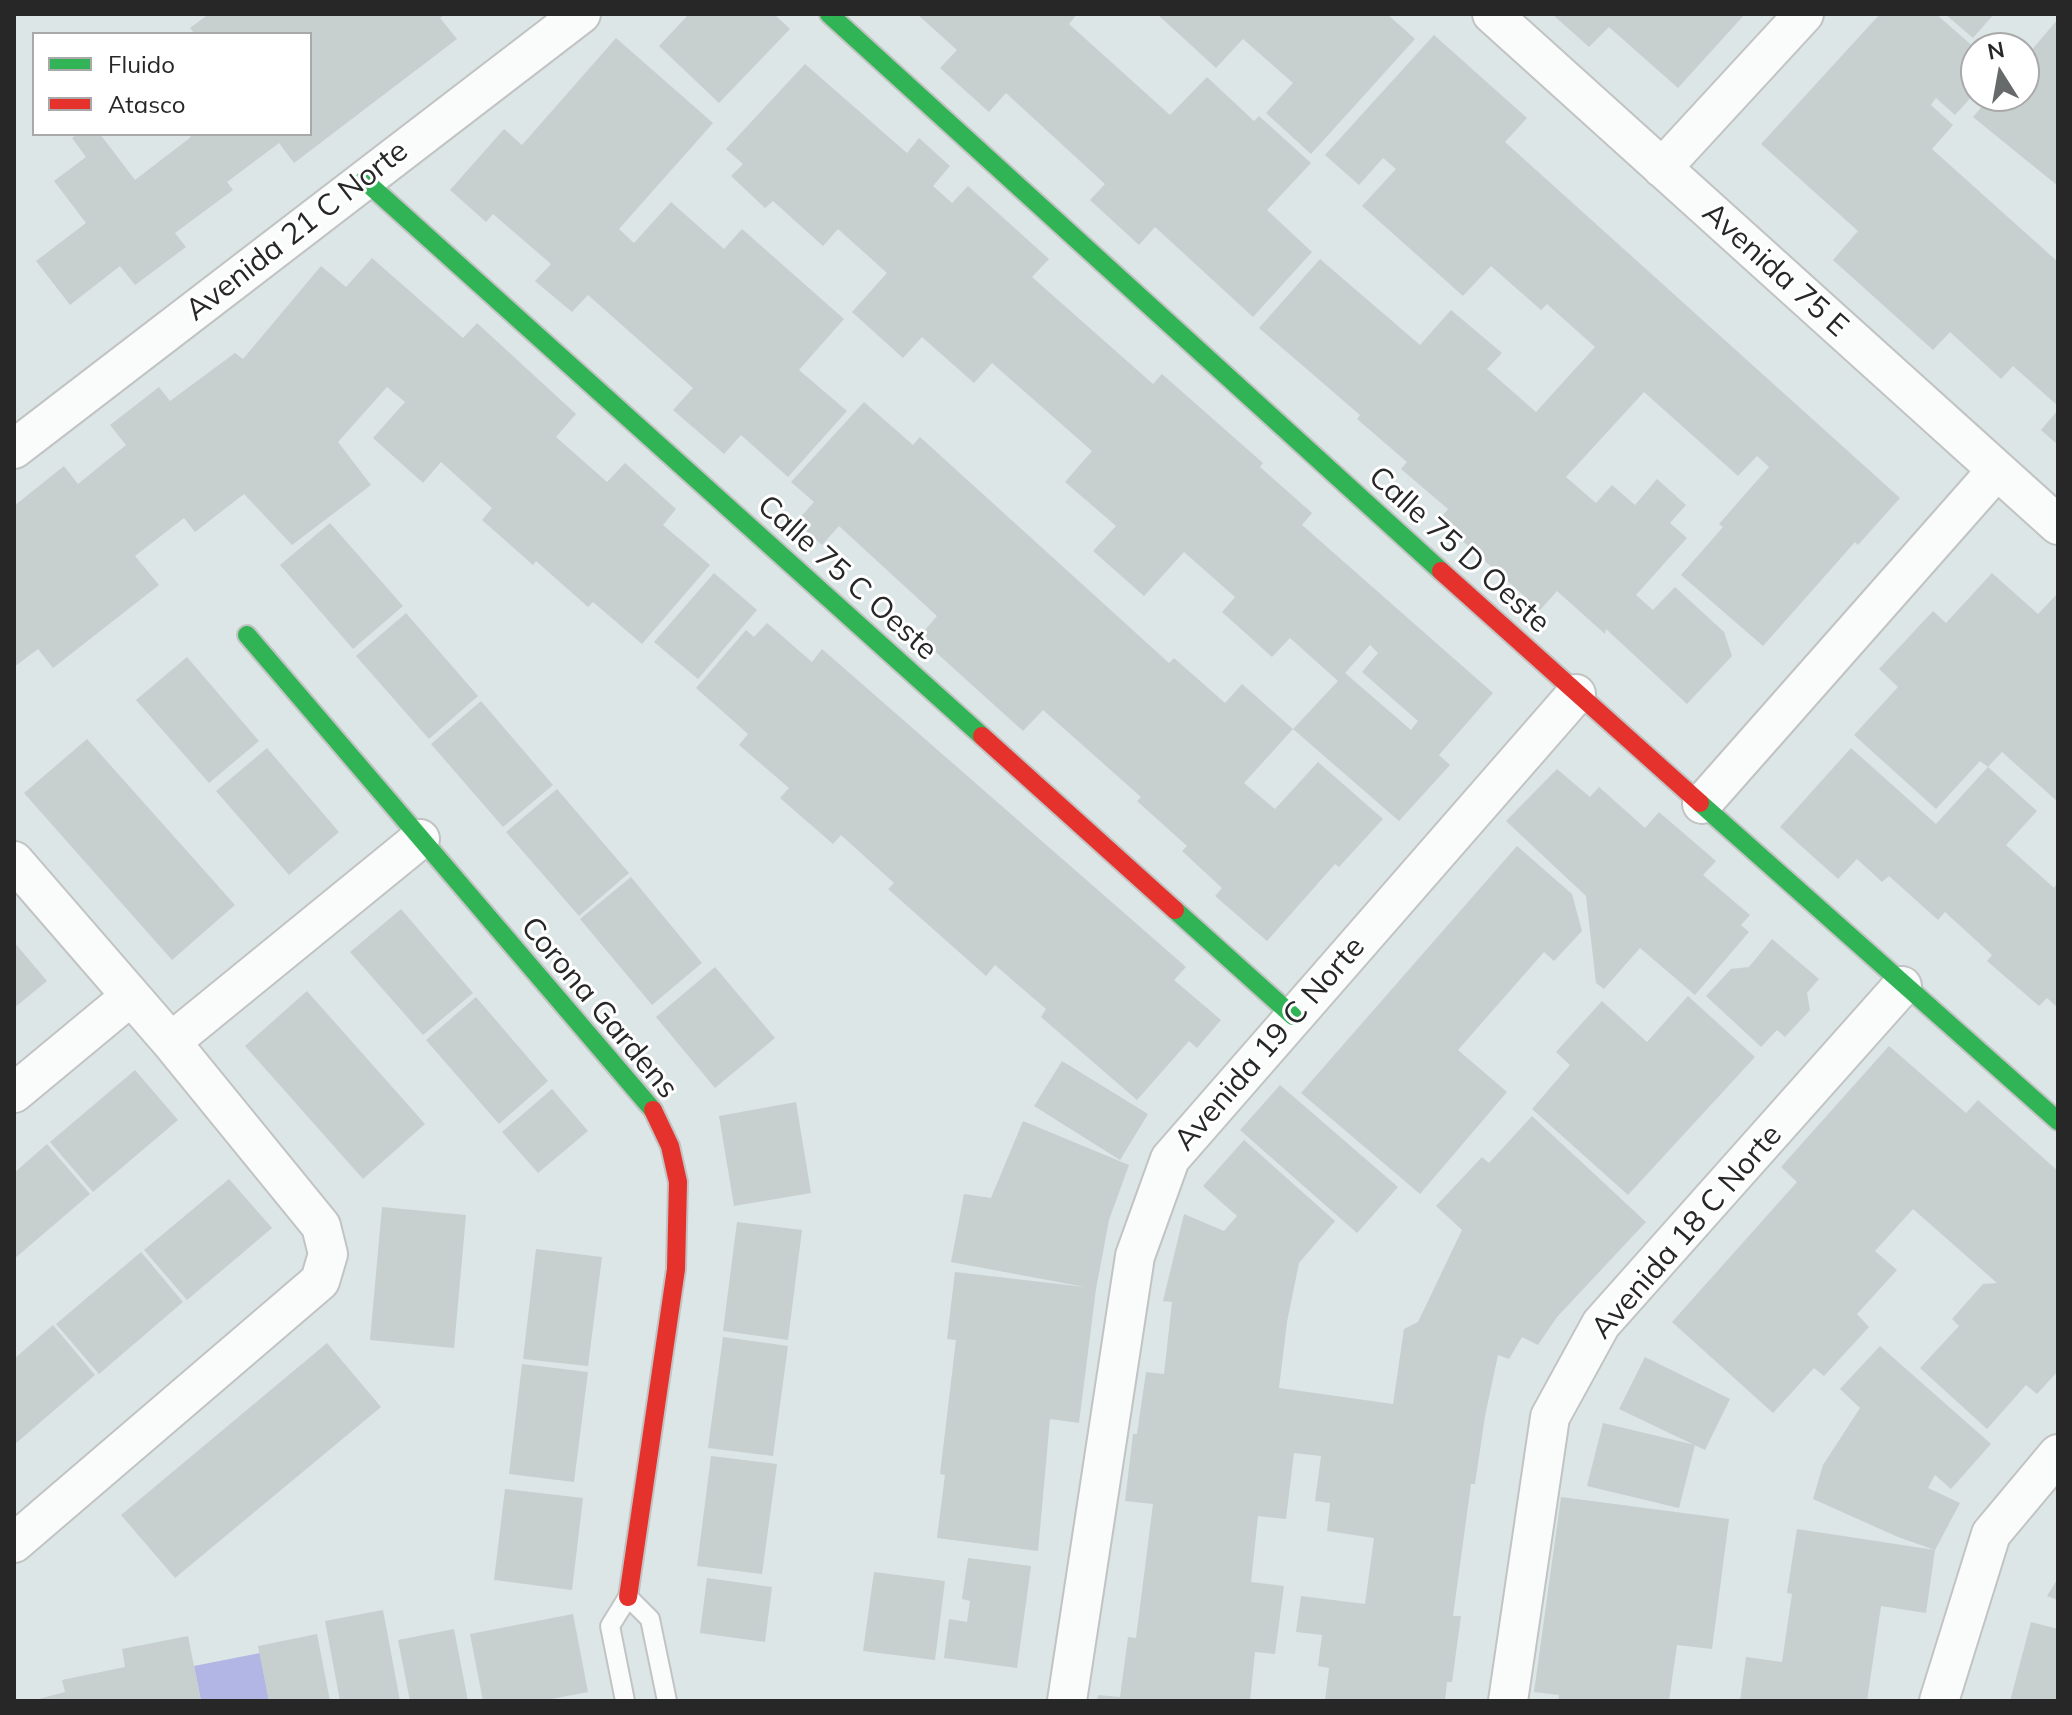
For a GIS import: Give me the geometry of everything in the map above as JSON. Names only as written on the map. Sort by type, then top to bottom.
[{"type":"street","name":"Avenida 21 C Norte","points":[[14,449],[581,14]]},
{"type":"street","name":"Calle 75 D Oeste","points":[[829,14],[1576,694],[2058,1121]]},
{"type":"street","name":"Avenida 75 E","points":[[1492,14],[2058,525]]},
{"type":"street","points":[[1662,168],[1804,14]]},
{"type":"street","name":"Calle 75 C Oeste","points":[[364,180],[1293,1016]]},
{"type":"street","points":[[1702,804],[1997,470]]},
{"type":"street","name":"Corona Gardens","points":[[247,635],[653,1111],[670,1146],[678,1182],[676,1269],[628,1597]]},
{"type":"street","name":"Avenida 19 C Norte","points":[[1067,1701],[1135,1256],[1170,1159],[1576,694]]},
{"type":"street","points":[[171,1042],[420,839]]},
{"type":"street","points":[[14,861],[171,1042],[321,1226],[328,1254],[320,1281],[14,1543]]},
{"type":"street","name":"Avenida 18 C Norte","points":[[1508,1701],[1550,1417],[1601,1324],[1902,986]]},
{"type":"street","points":[[14,1093],[131,996]]},
{"type":"street","points":[[1939,1701],[1991,1534],[2058,1454]]},
{"type":"lane","points":[[625,1701],[610,1626],[628,1597],[650,1619],[667,1701]]},
{"type":"shaded area","points":[[260,1653],[269,1701],[201,1701],[194,1666]]},
{"type":"building","points":[[209,14],[445,14],[440,18],[457,39],[294,163],[279,143],[227,182],[233,190],[175,233],[186,247],[135,285],[120,266],[70,305],[36,261],[86,223],[54,181],[86,157],[72,138],[102,136],[135,180],[190,136],[312,136],[312,32],[193,32],[190,28]]},
{"type":"building","points":[[689,14],[774,14],[790,29],[719,103],[659,46]]},
{"type":"building","points":[[917,14],[1077,14],[1069,24],[1170,115],[1207,77],[1254,121],[1259,116],[1311,163],[1267,210],[1312,252],[1253,317],[1155,227],[1139,245],[1090,200],[1105,184],[1006,93],[989,112],[940,68],[957,50]]},
{"type":"building","points":[[1157,14],[1387,14],[1415,39],[1311,154],[1266,113],[1293,83],[1243,39],[1216,68]]},
{"type":"building","points":[[1552,14],[1745,14],[1678,88],[1609,27],[1589,47]]},
{"type":"building","points":[[1880,14],[1936,14],[1960,35],[1960,110],[1955,115],[1936,98],[1931,105],[1953,125],[1932,149],[2058,262],[2058,406],[2013,366],[2001,379],[1950,332],[1933,350],[1833,260],[1858,231],[1761,144]]},
{"type":"building","points":[[1945,14],[1994,14],[1978,32],[1966,32]]},
{"type":"building","points":[[2058,19],[2058,186],[1973,117],[1977,112],[2040,112],[2040,40]]},
{"type":"building","points":[[1434,35],[1527,118],[1505,142],[1900,498],[1858,545],[1855,542],[1763,646],[1681,575],[1723,527],[1719,524],[1769,467],[1757,456],[1738,476],[1644,392],[1566,477],[1596,503],[1612,485],[1635,505],[1657,479],[1686,505],[1670,523],[1687,538],[1636,595],[1653,610],[1675,587],[1724,632],[1732,656],[1687,704],[1606,629],[1605,634],[1557,591],[1540,610],[1439,520],[1448,509],[1401,469],[1407,462],[1357,419],[1360,415],[1259,328],[1320,259],[1420,345],[1451,310],[1502,353],[1487,369],[1536,412],[1595,347],[1547,304],[1541,310],[1491,266],[1463,296],[1362,206],[1396,169],[1383,158],[1359,185],[1325,155]]},
{"type":"building","points":[[616,38],[713,123],[619,229],[634,243],[671,202],[724,249],[742,229],[844,319],[799,370],[847,411],[788,477],[741,435],[724,454],[673,410],[693,388],[588,295],[572,312],[535,281],[551,264],[493,214],[486,222],[450,190],[504,129],[522,145]]},
{"type":"building","points":[[805,64],[907,153],[919,138],[950,166],[933,186],[952,203],[968,186],[1049,259],[1032,277],[1153,384],[1162,374],[1263,463],[1260,467],[1312,513],[1302,525],[1493,693],[1439,755],[1450,765],[1399,821],[1293,729],[1338,681],[1290,638],[1272,657],[1222,612],[1235,597],[1184,552],[1144,596],[1093,551],[1116,526],[1065,482],[1092,451],[992,363],[974,383],[922,337],[903,358],[852,312],[887,273],[838,229],[823,246],[773,201],[765,208],[731,176],[743,164],[726,149]],"holes":[[[1370,645],[1378,653],[1362,672],[1418,721],[1411,730],[1345,673]]]},
{"type":"building","points":[[372,258],[463,338],[477,323],[576,414],[556,437],[607,482],[625,463],[676,509],[663,525],[710,565],[642,644],[593,602],[588,607],[536,561],[533,565],[482,520],[492,508],[441,462],[423,483],[373,438],[405,402],[387,387],[338,442],[371,485],[292,545],[244,494],[195,532],[184,518],[135,556],[159,585],[53,668],[38,649],[14,667],[14,506],[64,466],[78,484],[126,445],[110,425],[159,387],[170,401],[235,353],[243,359],[321,266],[346,287]]},
{"type":"building","points":[[864,402],[913,445],[920,437],[1169,663],[1174,658],[1225,703],[1242,684],[1293,729],[1244,783],[1275,809],[1318,762],[1383,819],[1339,867],[1335,864],[1267,941],[1215,896],[1222,888],[1182,851],[1187,846],[1137,801],[1141,797],[1043,710],[1023,731],[919,637],[937,616],[839,526],[822,545],[796,522],[814,502],[791,482]]},
{"type":"building","points":[[2058,410],[2058,445],[2041,430]]},
{"type":"building","points":[[330,523],[403,606],[353,649],[280,565]]},
{"type":"building","points":[[714,573],[757,610],[698,679],[654,642]]},
{"type":"building","points":[[1992,573],[2038,614],[2058,593],[2058,802],[2002,752],[1988,767],[1980,761],[1936,809],[1854,735],[1898,687],[1879,669],[1933,611],[1946,623]]},
{"type":"building","points":[[406,613],[478,696],[429,739],[356,656]]},
{"type":"building","points":[[767,623],[812,662],[822,649],[1186,967],[1174,980],[1221,1020],[1197,1048],[1189,1041],[1137,1100],[1041,1017],[1046,1009],[995,965],[986,976],[888,889],[894,883],[841,835],[833,844],[780,798],[789,788],[739,745],[748,734],[696,688],[746,630],[754,637]]},
{"type":"building","points":[[187,657],[259,741],[209,783],[136,700]]},
{"type":"building","points":[[481,701],[553,785],[503,827],[431,744]]},
{"type":"building","points":[[87,739],[235,905],[172,960],[24,793]]},
{"type":"building","points":[[267,748],[339,832],[289,875],[216,791]]},
{"type":"building","points":[[1851,748],[1936,824],[1988,767],[2037,811],[2006,845],[2054,888],[2058,882],[2058,1008],[2047,998],[2039,1006],[1987,961],[1992,955],[1945,912],[1938,920],[1889,876],[1882,882],[1857,859],[1838,879],[1780,827]]},
{"type":"building","points":[[1557,769],[1590,797],[1599,787],[1645,828],[1659,812],[1716,861],[1703,875],[1750,915],[1741,925],[1749,932],[1695,995],[1640,948],[1604,989],[1596,983],[1586,896],[1506,821]]},
{"type":"building","points":[[557,789],[629,873],[579,916],[506,832]]},
{"type":"building","points":[[1517,846],[1572,894],[1582,931],[1554,961],[1544,952],[1458,1050],[1507,1092],[1420,1194],[1301,1093]]},
{"type":"building","points":[[631,877],[702,963],[652,1005],[580,919]]},
{"type":"building","points":[[401,909],[473,993],[423,1035],[350,952]]},
{"type":"building","points":[[1772,939],[1819,979],[1807,993],[1810,1010],[1785,1037],[1777,1030],[1761,1047],[1706,996],[1731,969],[1749,967]]},
{"type":"building","points":[[14,942],[47,981],[14,1008]]},
{"type":"building","points":[[715,967],[775,1038],[715,1088],[656,1017]]},
{"type":"building","points":[[307,991],[425,1124],[363,1179],[245,1046]]},
{"type":"building","points":[[1688,996],[1755,1057],[1628,1195],[1532,1109],[1570,1065],[1556,1052],[1602,1001],[1647,1042]]},
{"type":"building","points":[[476,997],[548,1081],[499,1124],[426,1040]]},
{"type":"building","points":[[1889,1046],[1966,1113],[1978,1100],[2058,1171],[2058,1371],[2037,1394],[2026,1385],[1987,1429],[1920,1368],[1959,1326],[1952,1319],[1983,1284],[1997,1283],[1913,1209],[1875,1251],[1897,1270],[1857,1314],[1869,1327],[1824,1376],[1814,1368],[1773,1413],[1672,1322],[1797,1182],[1781,1167]]},
{"type":"building","points":[[1062,1061],[1148,1114],[1120,1160],[1034,1106]]},
{"type":"building","points":[[135,1070],[178,1120],[93,1192],[50,1142]]},
{"type":"building","points":[[1280,1085],[1398,1187],[1357,1233],[1240,1130]]},
{"type":"building","points":[[552,1089],[588,1131],[538,1173],[502,1132]]},
{"type":"building","points":[[796,1102],[811,1193],[734,1206],[719,1116]]},
{"type":"building","points":[[1532,1116],[1646,1222],[1557,1317],[1538,1345],[1522,1337],[1509,1359],[1498,1355],[1475,1484],[1471,1484],[1453,1616],[1461,1616],[1452,1682],[1447,1682],[1445,1701],[1325,1701],[1329,1668],[1318,1666],[1322,1635],[1296,1632],[1301,1596],[1365,1604],[1374,1538],[1327,1531],[1330,1503],[1315,1501],[1321,1456],[1294,1453],[1286,1519],[1258,1516],[1251,1582],[1284,1586],[1275,1654],[1255,1652],[1250,1701],[1097,1701],[1098,1695],[1120,1697],[1128,1637],[1136,1638],[1153,1504],[1125,1501],[1133,1434],[1137,1434],[1146,1372],[1164,1374],[1172,1302],[1163,1301],[1184,1214],[1224,1231],[1237,1216],[1203,1186],[1244,1140],[1335,1221],[1299,1263],[1287,1322],[1279,1388],[1393,1404],[1404,1329],[1418,1322],[1462,1230],[1436,1206],[1482,1157],[1489,1163]]},
{"type":"building","points":[[1023,1121],[1129,1165],[1109,1220],[1096,1289],[1079,1423],[1050,1419],[1038,1551],[937,1538],[945,1475],[940,1474],[956,1340],[947,1339],[955,1272],[1085,1287],[951,1262],[964,1194],[991,1198]]},
{"type":"building","points":[[47,1144],[90,1194],[14,1259],[14,1173]]},
{"type":"building","points":[[229,1179],[272,1228],[187,1300],[144,1250]]},
{"type":"building","points":[[382,1207],[466,1215],[454,1348],[370,1340]]},
{"type":"building","points":[[737,1222],[802,1230],[788,1340],[723,1331]]},
{"type":"building","points":[[536,1249],[602,1257],[588,1366],[523,1359]]},
{"type":"building","points":[[141,1252],[183,1302],[99,1374],[56,1324]]},
{"type":"building","points":[[53,1325],[95,1375],[14,1445],[14,1359]]},
{"type":"building","points":[[723,1337],[788,1346],[773,1456],[708,1448]]},
{"type":"building","points":[[327,1343],[381,1407],[175,1578],[121,1515]]},
{"type":"building","points":[[1880,1346],[1991,1444],[1951,1489],[1935,1475],[1928,1488],[1960,1503],[1935,1550],[1813,1499],[1823,1465],[1860,1408],[1840,1389]]},
{"type":"building","points":[[1645,1357],[1730,1399],[1705,1450],[1619,1409]]},
{"type":"building","points":[[522,1364],[588,1372],[574,1482],[509,1474]]},
{"type":"building","points":[[1603,1423],[1695,1445],[1679,1508],[1587,1486]]},
{"type":"building","points":[[711,1456],[777,1464],[762,1574],[697,1566]]},
{"type":"building","points":[[505,1489],[583,1498],[572,1590],[494,1580]]},
{"type":"building","points":[[1561,1497],[1729,1519],[1712,1649],[1677,1645],[1669,1701],[1558,1701],[1559,1695],[1534,1692]]},
{"type":"building","points":[[1797,1529],[1935,1550],[1926,1613],[1881,1606],[1867,1701],[1740,1701],[1746,1657],[1782,1662],[1792,1594],[1787,1593]]},
{"type":"building","points":[[968,1558],[1031,1566],[1017,1668],[944,1658],[949,1619],[967,1622],[970,1601],[962,1599]]},
{"type":"building","points":[[874,1572],[945,1581],[935,1660],[863,1651]]},
{"type":"building","points":[[707,1578],[772,1587],[765,1642],[700,1633]]},
{"type":"building","points":[[2058,1578],[2058,1600],[2047,1596]]},
{"type":"building","points":[[383,1610],[400,1701],[340,1701],[325,1621]]},
{"type":"building","points":[[573,1614],[588,1692],[541,1701],[483,1701],[470,1634]]},
{"type":"building","points":[[2031,1622],[2058,1629],[2058,1701],[2010,1701]]},
{"type":"building","points":[[454,1629],[468,1701],[410,1701],[398,1640]]},
{"type":"building","points":[[317,1634],[330,1701],[269,1701],[258,1646]]},
{"type":"building","points":[[188,1636],[201,1701],[31,1701],[65,1692],[62,1680],[125,1667],[122,1649]]},
{"type":"traffic: fast","points":[[829,14],[1441,571]]},
{"type":"traffic: fast","points":[[364,180],[982,736]]},
{"type":"traffic: fast","points":[[247,635],[653,1110]]},
{"type":"traffic: fast","points":[[1700,803],[2058,1121]]},
{"type":"traffic: fast","points":[[1175,910],[1293,1016]]},
{"type":"traffic: jam","points":[[1441,571],[1700,803]]},
{"type":"traffic: jam","points":[[982,736],[1175,910]]},
{"type":"traffic: jam","points":[[628,1597],[676,1269],[678,1182],[670,1146],[653,1110]]}]
